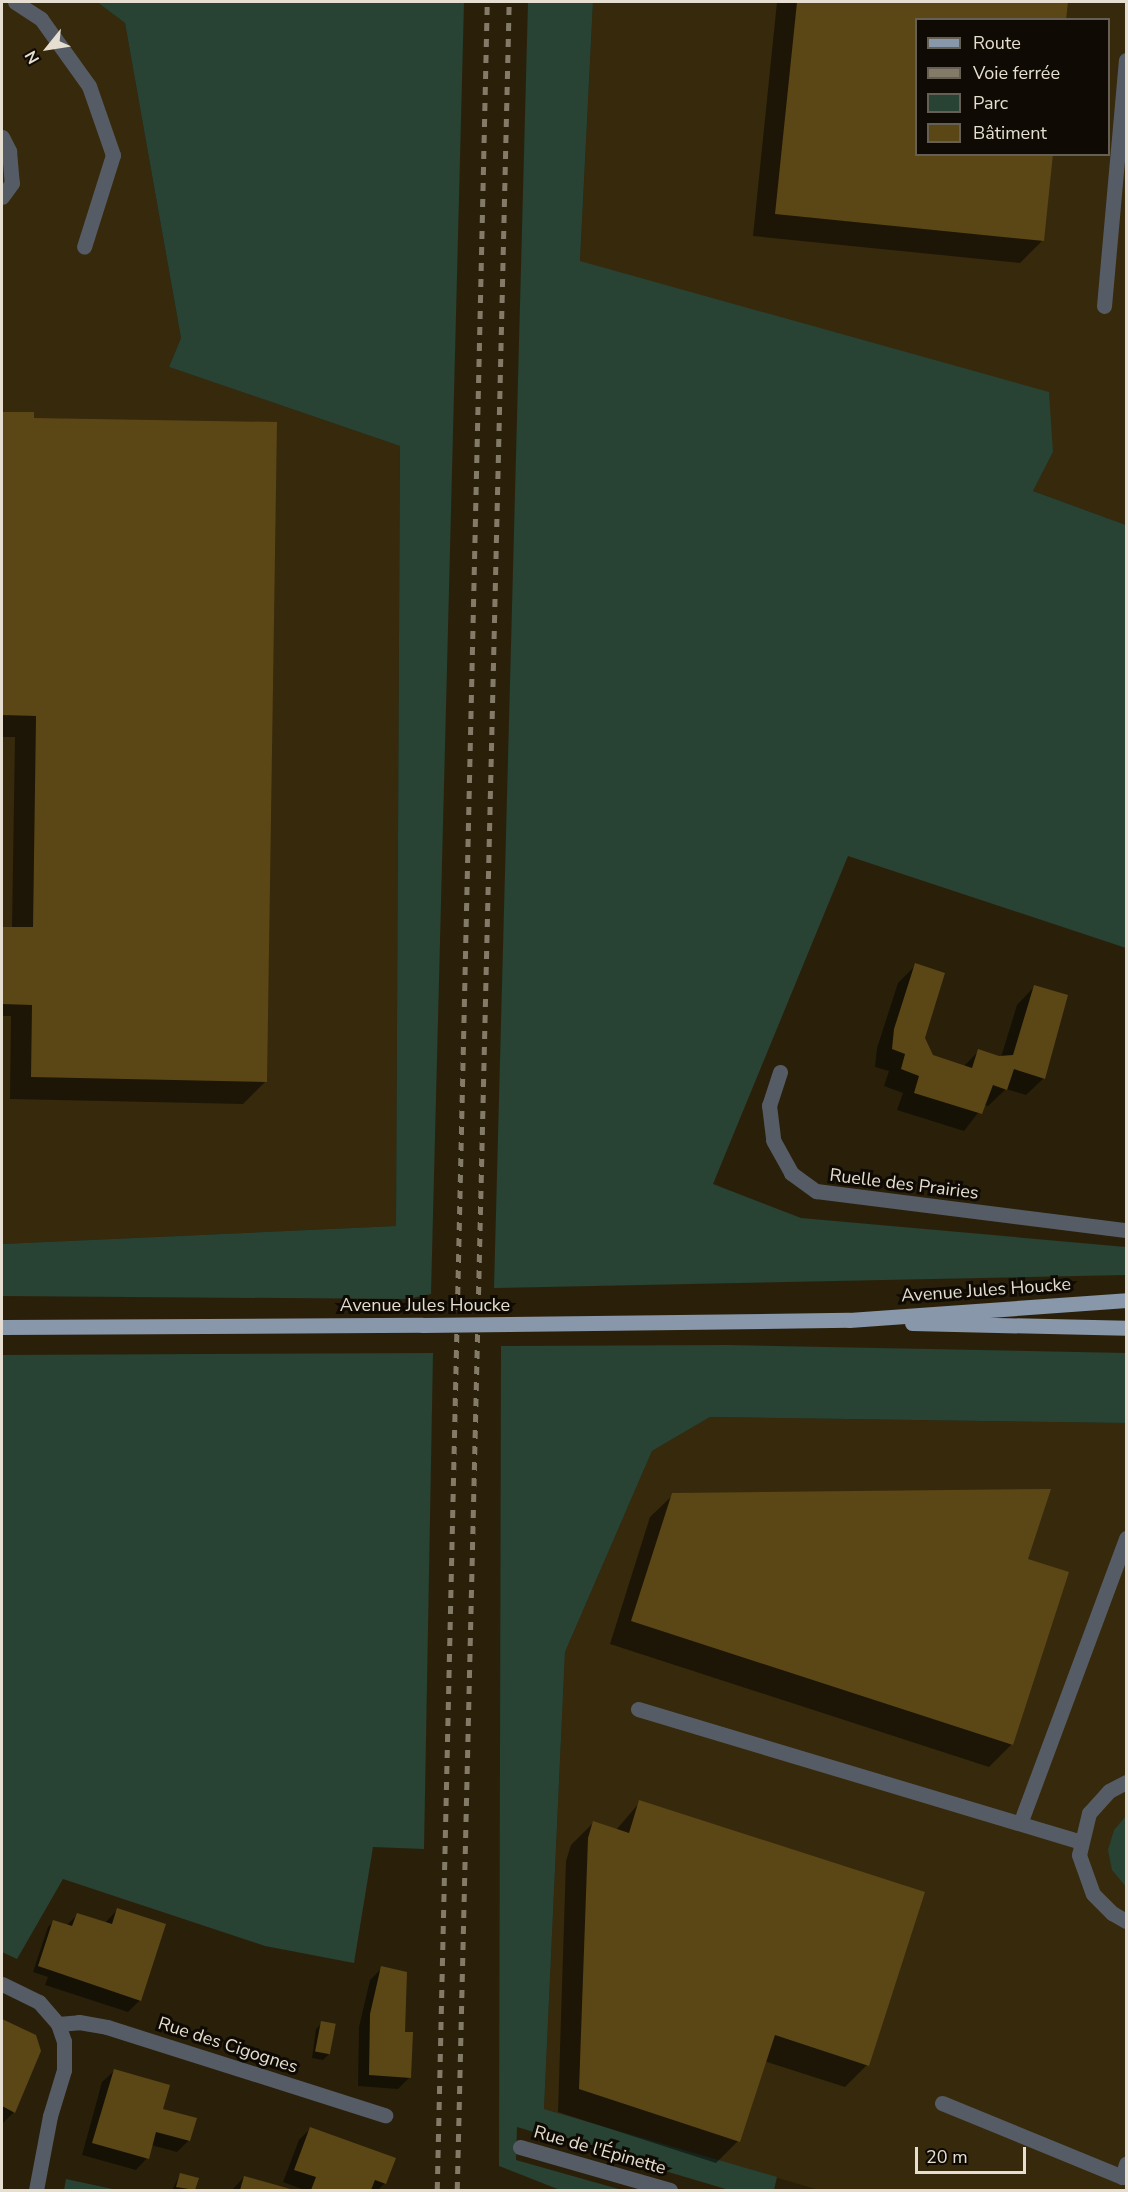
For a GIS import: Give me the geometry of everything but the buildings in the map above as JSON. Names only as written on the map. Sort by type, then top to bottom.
[{"type":"main road","name":"Avenue Jules Houcke","points":[[2,1327],[849,1320],[1126,1300]]},
{"type":"main road","name":"Avenue Jules Houcke","points":[[849,1320],[990,1327],[1126,1328]]},
{"type":"street","points":[[15,2],[41,19],[88,86],[113,155],[84,247]]},
{"type":"street","points":[[1104,306],[1126,60]]},
{"type":"street","points":[[2,137],[9,151],[12,183],[2,197]]},
{"type":"street","name":"Ruelle des Prairies","points":[[780,1072],[769,1105],[773,1140],[791,1173],[816,1191],[1126,1230]]},
{"type":"street","points":[[1021,1821],[1126,1538]]},
{"type":"street","points":[[638,1709],[1021,1821],[1080,1842]]},
{"type":"street","points":[[1126,1782],[1098,1802],[1089,1813],[1080,1842],[1082,1869],[1093,1894],[1112,1913],[1126,1921]]},
{"type":"street","points":[[2,1984],[39,2002],[58,2024],[64,2041],[64,2070],[50,2116],[36,2190]]},
{"type":"street","name":"Rue des Cigognes","points":[[58,2024],[80,2022],[107,2026],[385,2115]]},
{"type":"street","points":[[942,2103],[1122,2177],[1126,2164]]},
{"type":"street","name":"Rue de l'Épinette","points":[[520,2147],[670,2190]]},
{"type":"shaded area","points":[[2,2],[97,2],[125,23],[181,338],[169,367],[400,446],[396,1226],[2,1244]]},
{"type":"shaded area","points":[[593,2],[1126,2],[1126,525],[1033,491],[1053,452],[580,261]]},
{"type":"shaded area","points":[[710,1417],[1126,1423],[1126,2190],[819,2190],[544,2109],[565,1652],[652,1451]]},
{"type":"green space","points":[[97,2],[464,2],[431,1294],[408,1299],[2,1296],[2,1244],[396,1226],[400,446],[169,367],[181,338],[125,23]]},
{"type":"green space","points":[[528,2],[593,2],[580,261],[1049,392],[1053,452],[1033,491],[1126,525],[1126,948],[848,856],[713,1184],[801,1218],[1126,1247],[1126,1275],[494,1288]]},
{"type":"green space","points":[[728,1345],[1126,1353],[1126,1423],[710,1417],[652,1451],[565,1652],[544,2109],[777,2177],[774,2190],[729,2190],[517,2127],[516,2160],[622,2190],[560,2190],[499,2166],[501,1346]]},
{"type":"green space","points":[[433,1353],[424,1849],[373,1847],[354,1963],[265,1946],[63,1879],[17,1959],[2,1952],[2,1355]]},
{"type":"green space","points":[[1126,1816],[1126,1887],[1112,1870],[1108,1850],[1114,1830]]},
{"type":"green space","points":[[66,2179],[117,2190],[64,2190]]},
{"type":"railway","points":[[437,2190],[487,2]]},
{"type":"railway","points":[[457,2190],[509,2]]}]
